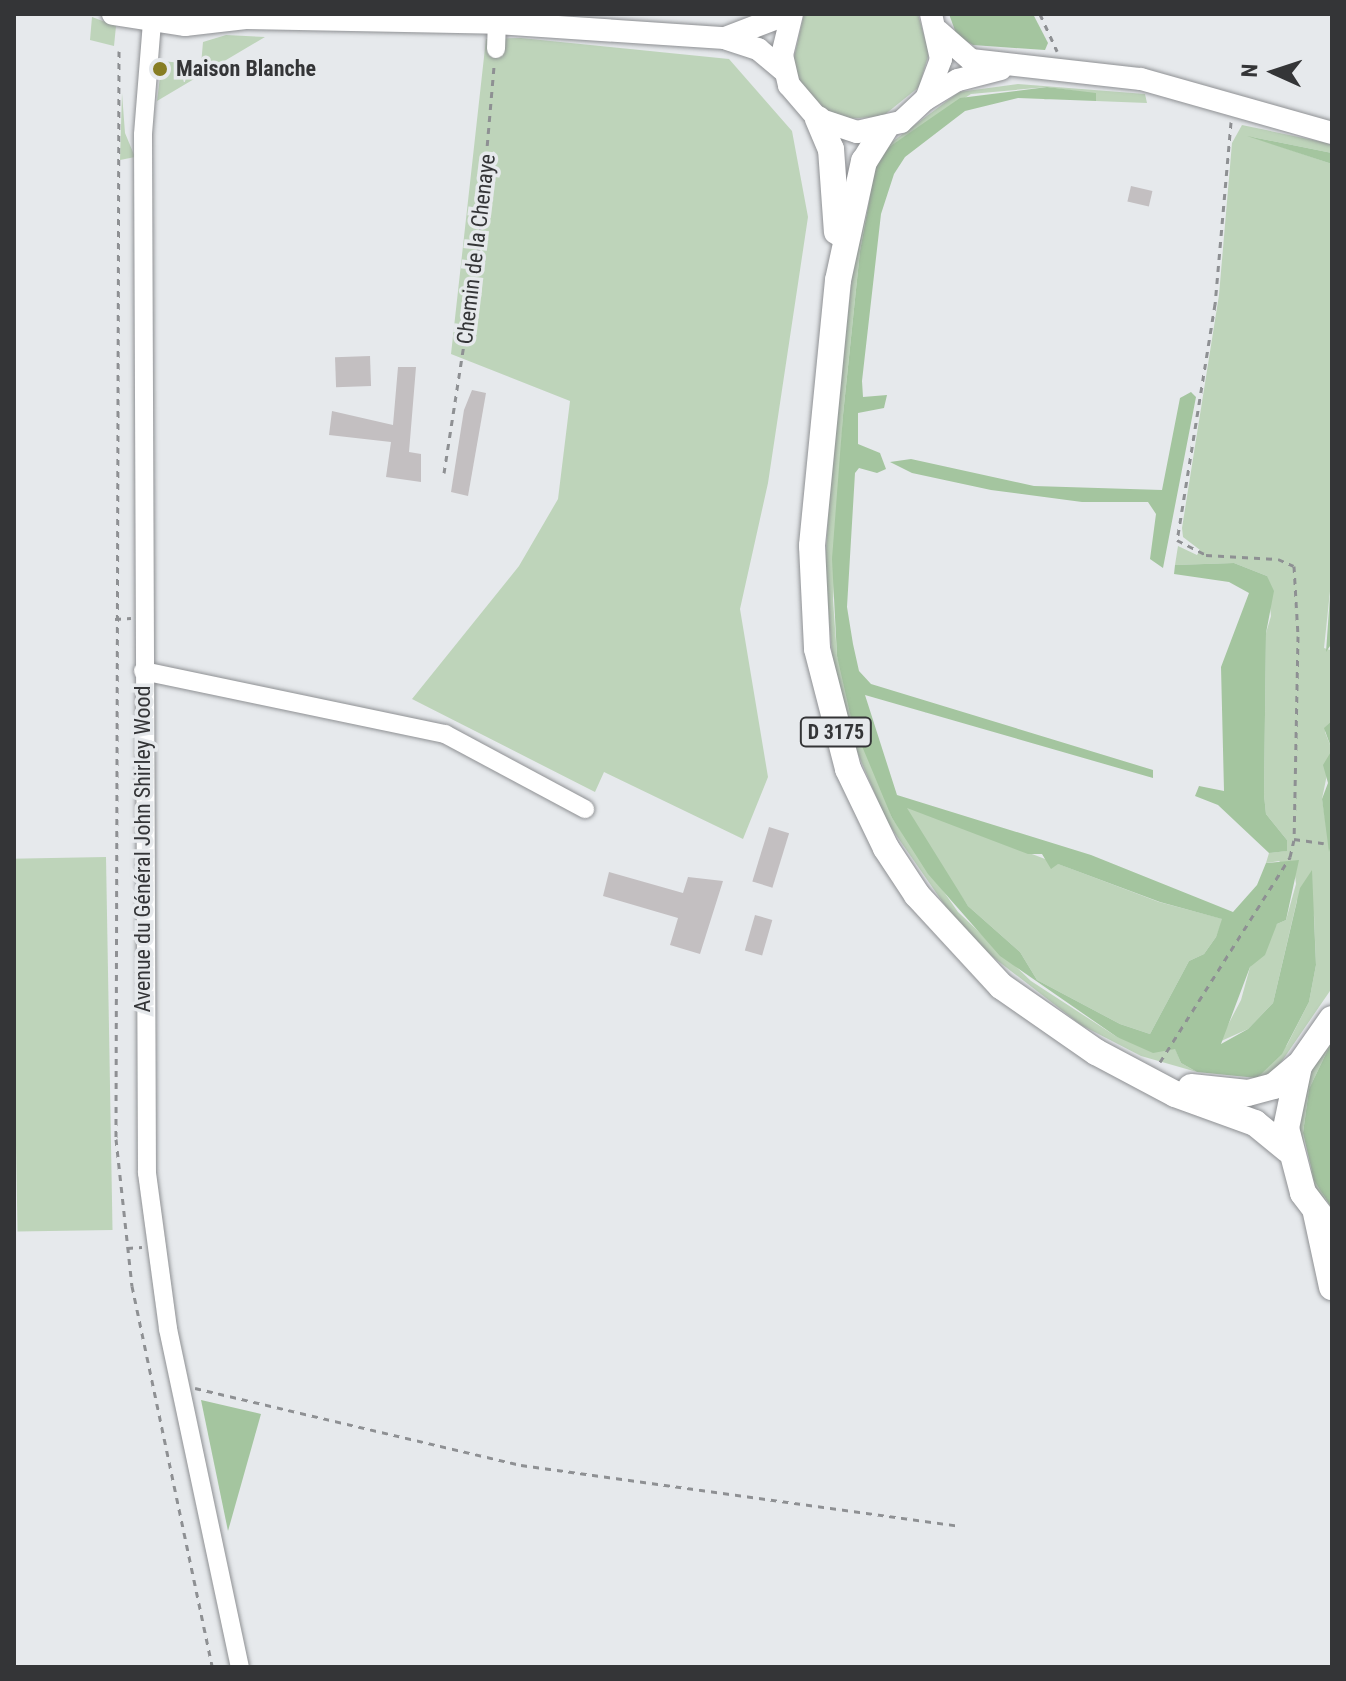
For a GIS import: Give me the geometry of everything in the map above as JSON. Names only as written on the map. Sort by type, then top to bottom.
[{"type":"highway","name":"D 3175","points":[[818,119],[835,173],[838,280]]},
{"type":"highway","name":"D 3175","points":[[885,128],[864,161],[838,280],[818,464],[812,591],[821,673],[848,769],[886,848],[956,942],[1023,1004],[1126,1068],[1206,1091],[1248,1093],[1274,1086],[1299,1066]]},
{"type":"highway","points":[[1288,1150],[1287,1107],[1299,1066],[1332,1019]]},
{"type":"highway","points":[[1126,1068],[1175,1094],[1255,1123],[1288,1150],[1324,1222],[1332,1287]]},
{"type":"main road","points":[[113,14],[193,26],[220,17],[497,23],[725,38],[758,49],[784,71]]},
{"type":"main road","points":[[725,38],[790,14]]},
{"type":"main road","points":[[790,14],[783,38],[784,71],[796,98],[818,119],[843,130],[885,128],[958,80],[1006,68]]},
{"type":"main road","points":[[935,22],[958,54],[1006,68],[1123,77],[1233,103],[1332,133]]},
{"type":"main road","points":[[926,99],[938,73],[935,22]]},
{"type":"street","name":"Avenue du Général John Shirley Wood","points":[[152,22],[143,135],[147,1173],[158,1274],[240,1667]]},
{"type":"street","points":[[496,49],[497,23]]},
{"type":"street","points":[[143,671],[445,734],[585,809]]},
{"type":"path","points":[[1040,14],[1059,56]]},
{"type":"path","name":"Chemin de la Chenaye","points":[[444,473],[478,253],[496,49]]},
{"type":"path","points":[[1155,1077],[1290,857],[1294,839],[1297,574],[1286,561],[1216,557],[1177,540],[1215,304],[1233,103]]},
{"type":"path","points":[[1294,839],[1324,843]]},
{"type":"path","points":[[180,1387],[207,1389],[521,1465],[960,1526]]},
{"type":"green space","points":[[804,14],[918,14],[929,53],[919,87],[883,116],[847,119],[825,110],[801,84],[793,62]]},
{"type":"green space","points":[[949,14],[1033,14],[1048,43],[1045,50],[973,45],[957,36]]},
{"type":"green space","points":[[92,17],[116,26],[114,46],[90,40]]},
{"type":"green space","points":[[226,35],[265,37],[157,101],[162,61],[201,65],[203,42]]},
{"type":"green space","points":[[521,38],[729,59],[792,131],[808,217],[768,483],[740,609],[768,777],[743,839],[604,772],[595,792],[412,699],[519,566],[558,499],[570,401],[451,354],[486,39]]},
{"type":"green space","points":[[1018,84],[1145,94],[1147,103],[1096,101],[1096,94],[1047,87],[971,94],[889,147],[868,203],[843,415],[833,600],[837,656],[892,818],[958,912],[1031,981],[1117,1037],[1175,1048],[1181,1063],[1197,1072],[1141,1056],[1081,1025],[989,954],[953,917],[887,822],[855,747],[832,655],[825,567],[831,470],[854,257],[876,154],[959,92]]},
{"type":"green space","points":[[1047,87],[1096,93],[1096,101],[1018,98],[965,111],[905,157],[894,174],[881,214],[862,381],[863,397],[887,395],[884,408],[858,413],[858,444],[880,453],[886,469],[877,473],[859,468],[855,473],[847,607],[859,671],[871,684],[1153,770],[1153,778],[865,695],[897,795],[1091,855],[1233,912],[1257,885],[1266,863],[1299,860],[1286,920],[1277,924],[1265,955],[1250,967],[1221,1044],[1248,1029],[1273,1003],[1300,888],[1312,870],[1316,965],[1309,1002],[1282,1054],[1257,1078],[1197,1072],[1181,1063],[1175,1049],[1153,1053],[1117,1037],[1000,956],[928,874],[892,818],[852,722],[837,656],[832,559],[860,251],[875,169],[889,147],[960,98]],"holes":[[[907,808],[1028,854],[1042,854],[1051,869],[1058,864],[1160,902],[1222,919],[1216,937],[1204,954],[1189,961],[1150,1034],[1120,1024],[1037,980],[1020,952],[968,906]]]},
{"type":"green space","points":[[122,93],[125,133],[135,157],[120,160]]},
{"type":"green space","points":[[1242,125],[1332,144],[1332,153],[1252,137],[1332,164],[1331,582],[1324,648],[1330,650],[1332,643],[1332,721],[1325,732],[1332,750],[1322,799],[1330,849],[1332,842],[1332,988],[1282,1061],[1270,1075],[1257,1078],[1287,1045],[1309,1002],[1316,965],[1314,915],[1297,900],[1273,1003],[1248,1029],[1219,1042],[1241,1000],[1250,967],[1277,924],[1286,920],[1296,884],[1295,875],[1279,861],[1266,863],[1269,853],[1286,851],[1287,840],[1266,814],[1264,795],[1266,633],[1271,616],[1267,576],[1234,563],[1175,565],[1178,546],[1197,555],[1200,550],[1183,537],[1182,528],[1219,295],[1232,143]]},
{"type":"green space","points":[[1247,136],[1332,153],[1332,164],[1271,144]]},
{"type":"green space","points":[[1191,392],[1196,397],[1163,568],[1150,559],[1156,514],[1148,502],[1082,502],[991,490],[912,473],[890,462],[911,459],[1034,486],[1162,490],[1180,398]]},
{"type":"green space","points":[[1332,447],[1332,643],[1326,652],[1331,582]]},
{"type":"green space","points":[[1234,563],[1267,576],[1274,591],[1266,633],[1264,795],[1266,814],[1287,840],[1287,851],[1269,853],[1218,805],[1195,796],[1199,786],[1224,791],[1221,667],[1249,593],[1229,582],[1174,574],[1175,565]]},
{"type":"green space","points":[[1332,721],[1332,750],[1324,728]]},
{"type":"green space","points":[[1332,750],[1332,842],[1329,852],[1322,799],[1328,783],[1323,765]]},
{"type":"green space","points":[[907,807],[1159,902],[1223,919],[1216,937],[1204,954],[1189,961],[1150,1034],[1120,1024],[1037,980],[1020,952],[968,906],[907,815]]},
{"type":"green space","points":[[106,857],[113,1230],[18,1232],[14,859]]},
{"type":"green space","points":[[1332,1041],[1309,1089],[1303,1133],[1306,1159],[1332,1213],[1308,1176],[1299,1125],[1312,1064]]},
{"type":"green space","points":[[1332,1041],[1332,1209],[1314,1180],[1303,1133],[1309,1089]]},
{"type":"green space","points":[[201,1400],[261,1414],[228,1531]]},
{"type":"building","points":[[1131,186],[1152,191],[1149,207],[1127,202]]},
{"type":"building","points":[[370,356],[371,386],[336,387],[335,357]]},
{"type":"building","points":[[398,367],[416,367],[409,452],[421,454],[421,482],[386,477],[391,442],[329,435],[332,411],[393,425]]},
{"type":"building","points":[[472,390],[486,393],[468,496],[451,492],[464,410]]},
{"type":"building","points":[[769,827],[789,833],[772,888],[752,882]]},
{"type":"building","points":[[609,872],[683,893],[688,877],[723,881],[700,954],[670,945],[678,918],[603,896]]},
{"type":"building","points":[[755,915],[772,920],[762,956],[745,951]]},
{"type":"place","name":"Maison Blanche","points":[[160,69]]}]
